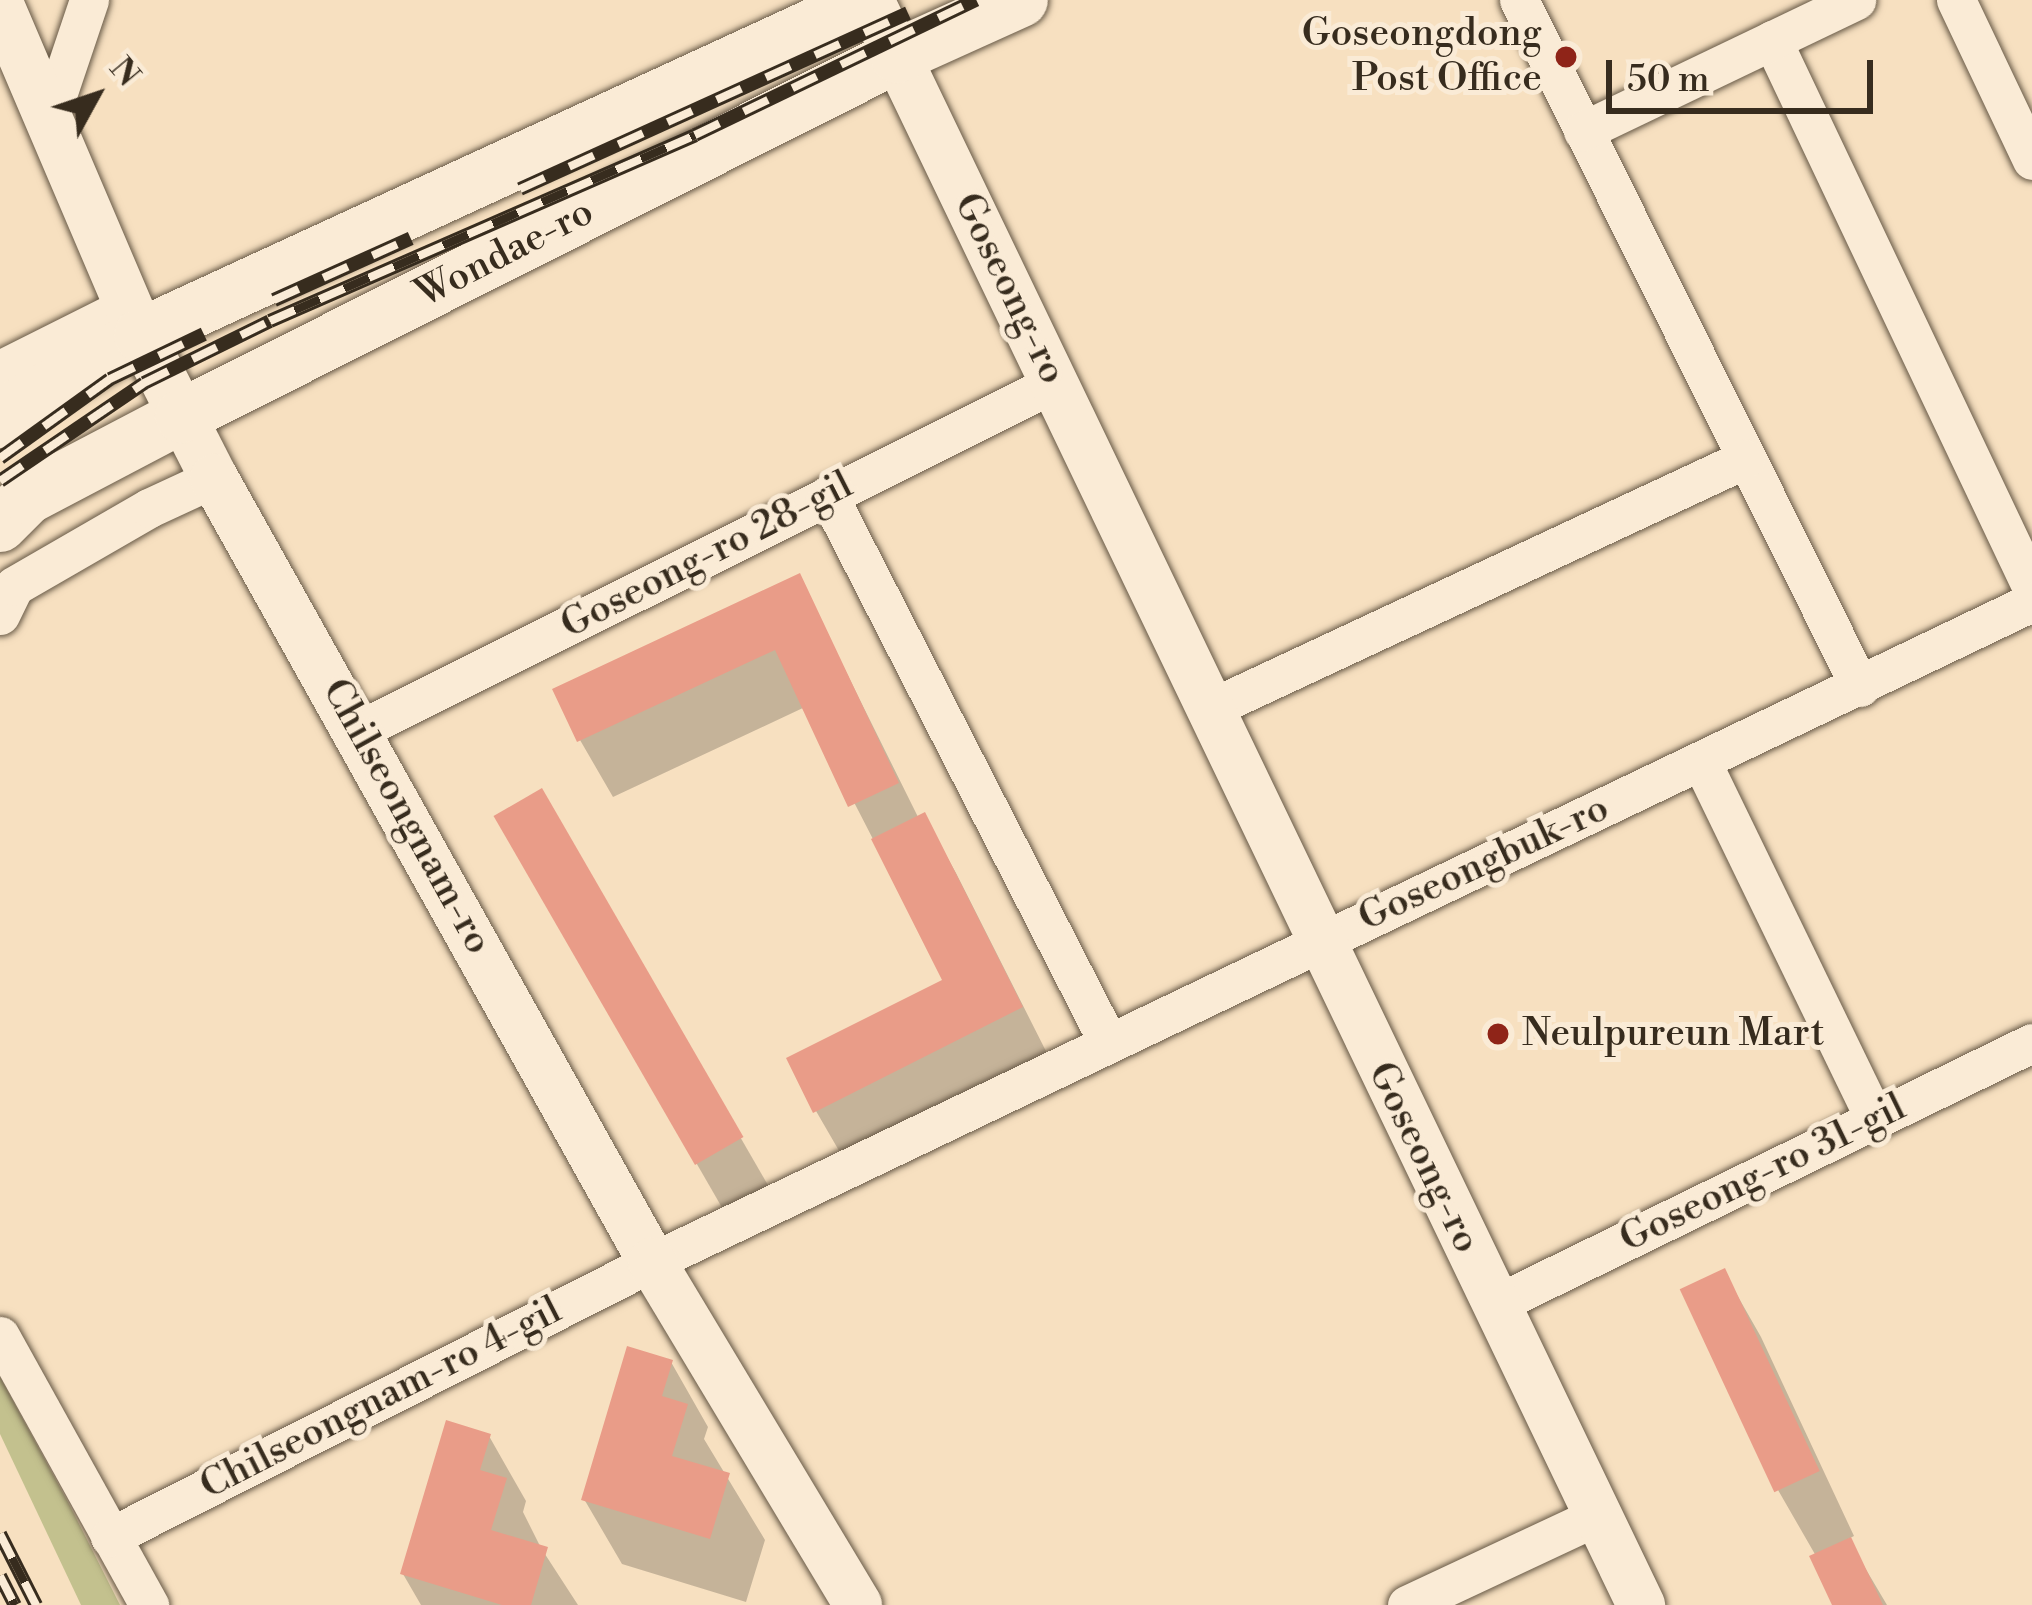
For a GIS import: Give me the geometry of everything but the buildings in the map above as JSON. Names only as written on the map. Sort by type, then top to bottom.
[{"type":"main road","name":"Wondae-ro","points":[[0,422],[135,320],[869,0]]},
{"type":"main road","name":"Wondae-ro","points":[[0,525],[28,497],[182,416],[897,56],[1021,0]]},
{"type":"street","points":[[49,119],[89,0]]},
{"type":"street","name":"Goseong-ro","points":[[869,0],[1641,1605]]},
{"type":"street","points":[[1519,0],[1860,687]]},
{"type":"street","points":[[1583,131],[1856,0]]},
{"type":"street","points":[[1956,0],[2032,160]]},
{"type":"street","name":"Chilseongnam-ro","points":[[0,5],[135,320],[214,478],[359,730],[652,1262],[858,1605]]},
{"type":"street","points":[[1772,40],[2032,588]]},
{"type":"street","name":"Wondae-ro","points":[[0,370],[135,320]]},
{"type":"street","name":"Goseong-ro 28-gil","points":[[359,730],[1054,382]]},
{"type":"street","points":[[1208,710],[1745,459]]},
{"type":"street","points":[[0,615],[20,583],[149,508],[214,478]]},
{"type":"street","points":[[829,495],[1108,1042]]},
{"type":"street","name":"Goseongbuk-ro","points":[[652,1262],[2032,602]]},
{"type":"street","points":[[1702,763],[1874,1120]]},
{"type":"street","name":"Goseong-ro 31-gil","points":[[1494,1305],[2032,1043]]},
{"type":"street","name":"Chilseongnam-ro 4-gil","points":[[110,1537],[652,1262]]},
{"type":"street","points":[[0,1336],[149,1605]]},
{"type":"street","points":[[1407,1605],[1599,1515]]},
{"type":"shaded area","points":[[0,1377],[120,1605],[81,1605],[0,1434]]},
{"type":"railway","points":[[0,481],[144,383],[270,321],[695,135],[976,0]]},
{"type":"railway","points":[[520,189],[908,13]]},
{"type":"railway","points":[[274,300],[411,238]]},
{"type":"railway","points":[[0,458],[110,379],[204,334]]},
{"type":"railway","points":[[0,1534],[36,1605]]},
{"type":"railway","points":[[0,1576],[15,1605]]},
{"type":"place","name":"Goseongdong Post Office","points":[[1566,57]]},
{"type":"place","name":"Neulpureun Mart","points":[[1498,1034]]}]
